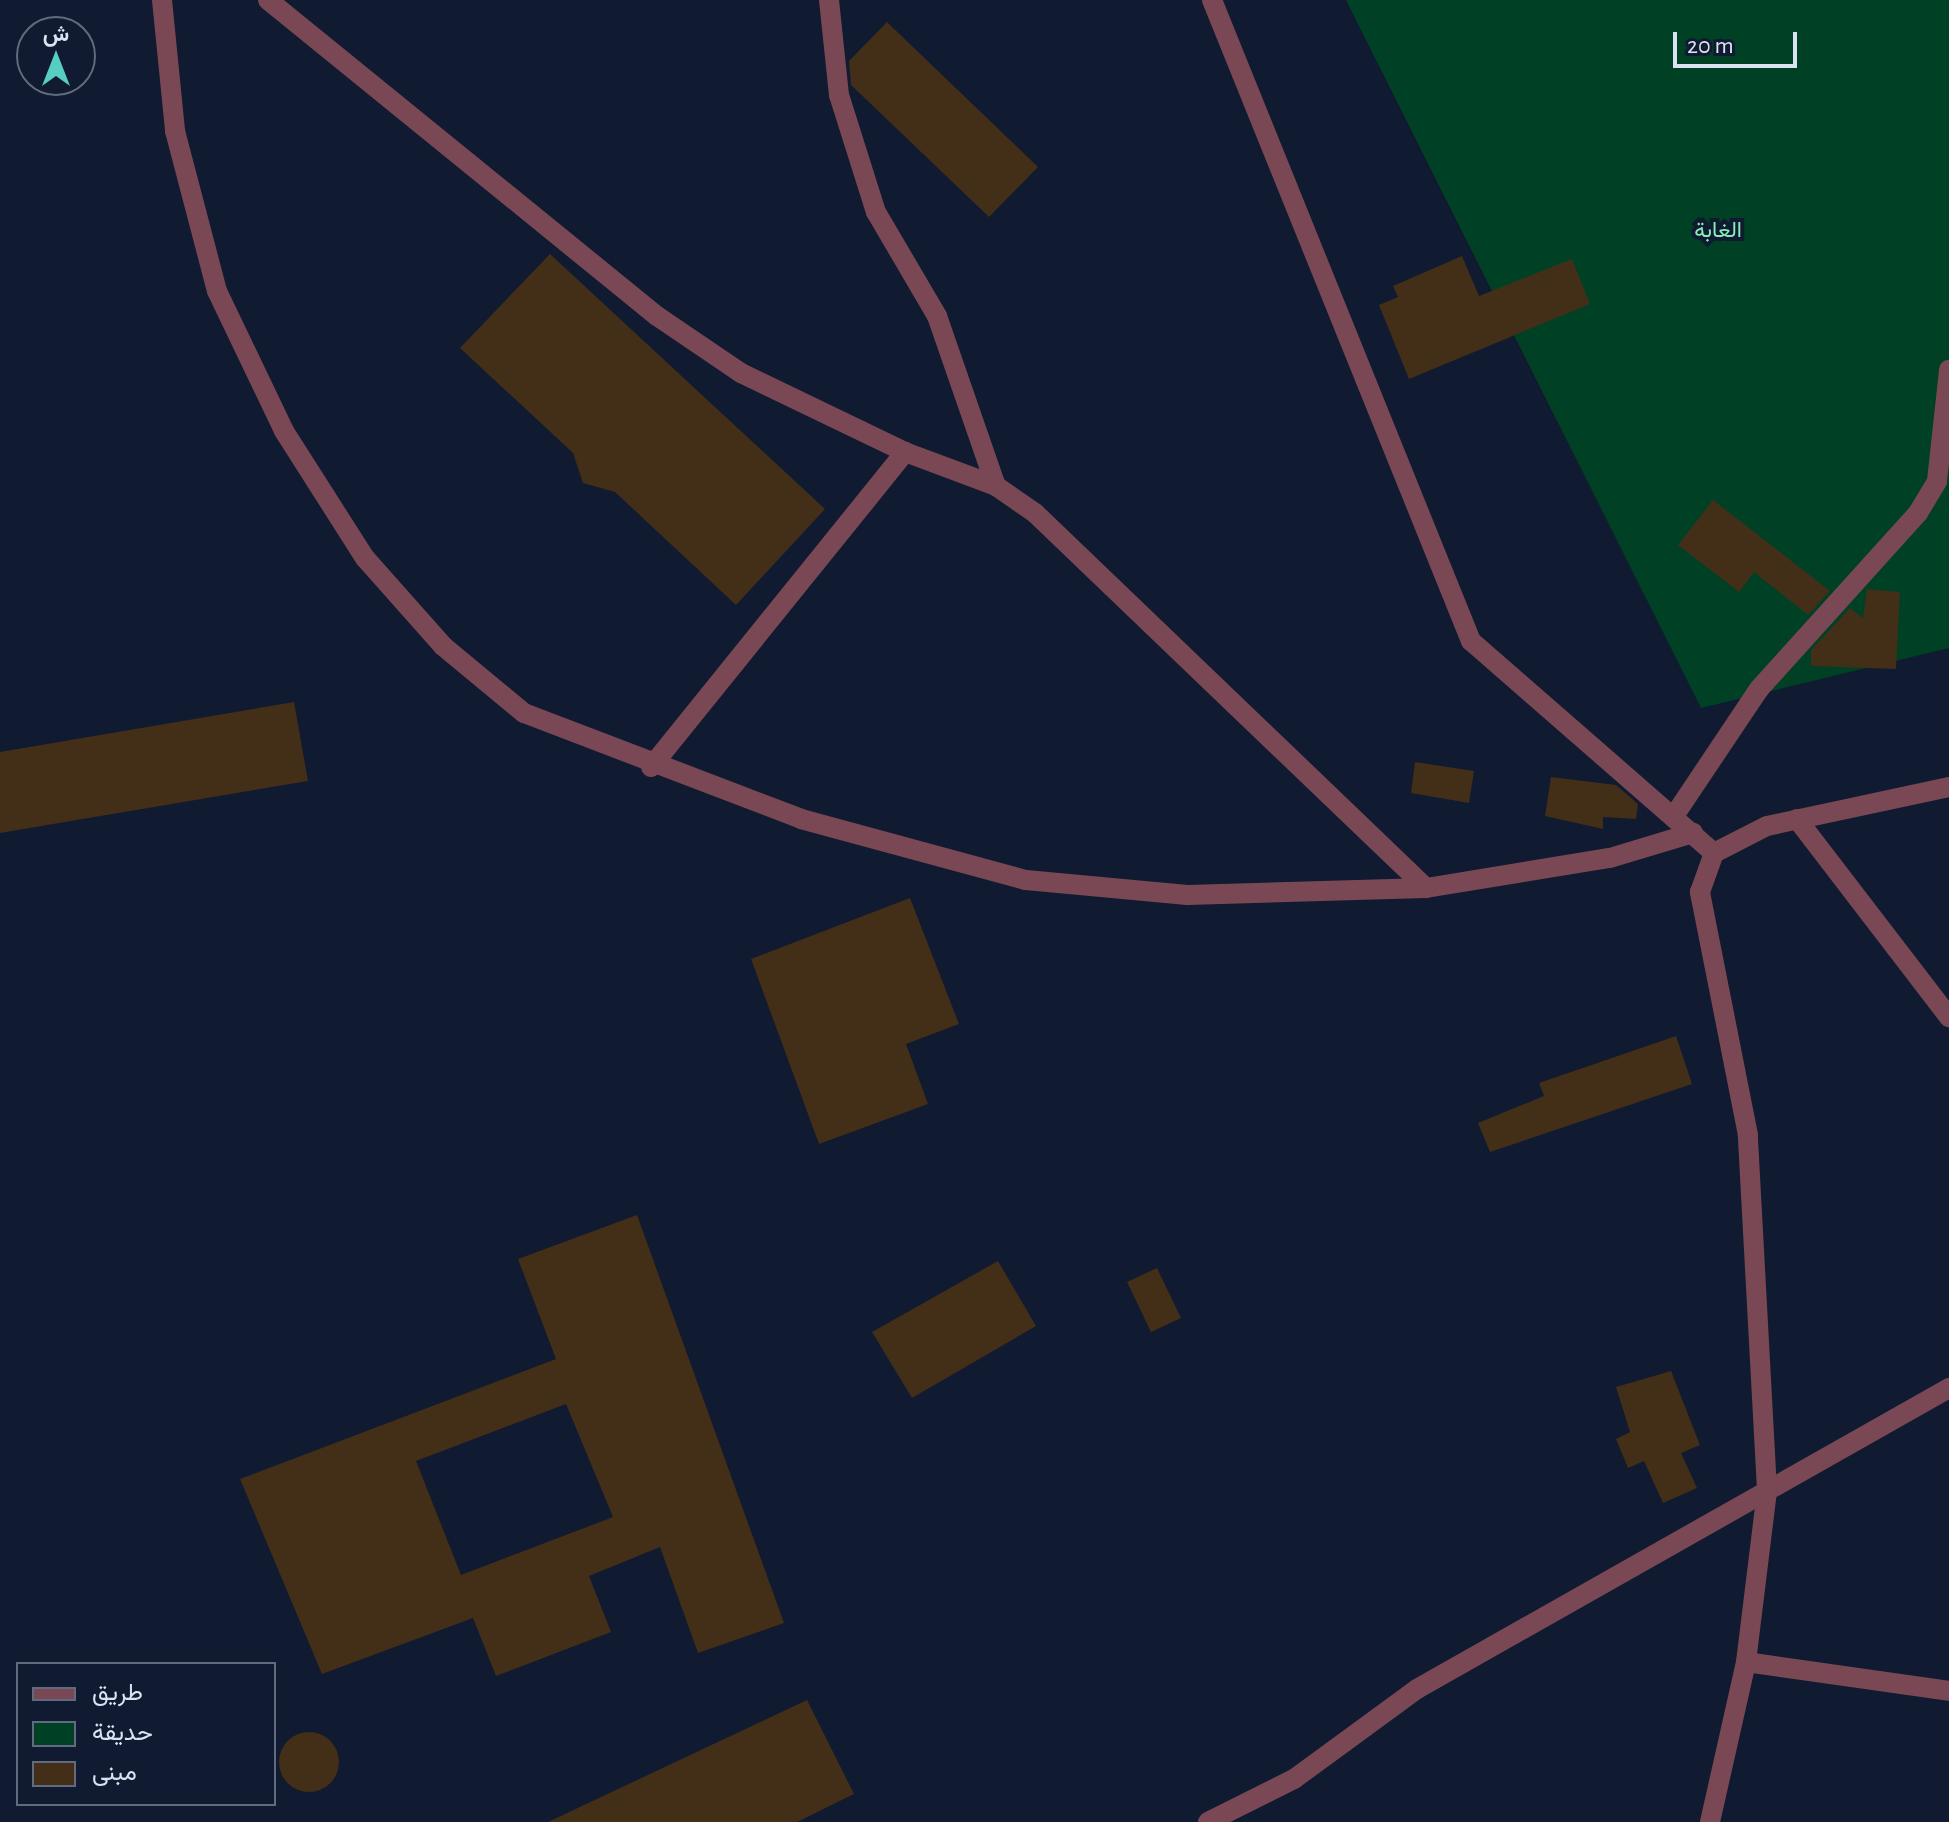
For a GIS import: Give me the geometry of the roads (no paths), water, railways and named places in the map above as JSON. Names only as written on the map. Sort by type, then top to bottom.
[{"type":"street","points":[[162,0],[175,131],[217,291],[316,482],[365,558],[443,646],[524,713],[651,767],[914,855],[1026,880],[1187,895],[1426,888],[1610,858],[1693,833]]},
{"type":"street","points":[[268,0],[657,316],[741,373],[905,452],[996,486],[1035,513],[1426,888]]},
{"type":"street","points":[[829,0],[839,95],[876,212],[937,316],[996,486]]},
{"type":"street","points":[[1212,0],[1471,641],[1714,853]]},
{"type":"street","points":[[1674,816],[1740,712],[1918,513],[1937,481],[1949,370]]},
{"type":"street","points":[[651,767],[905,452]]},
{"type":"street","points":[[1710,1822],[1746,1662],[1767,1490],[1748,1135],[1700,892],[1714,853],[1797,819],[1949,787]]},
{"type":"street","points":[[1797,819],[1949,1017]]},
{"type":"street","points":[[1208,1822],[1294,1779],[1417,1689],[1949,1388]]},
{"type":"street","points":[[1746,1662],[1949,1691]]},
{"type":"park label","name":"الغابة","points":[[1718,231]]}]
